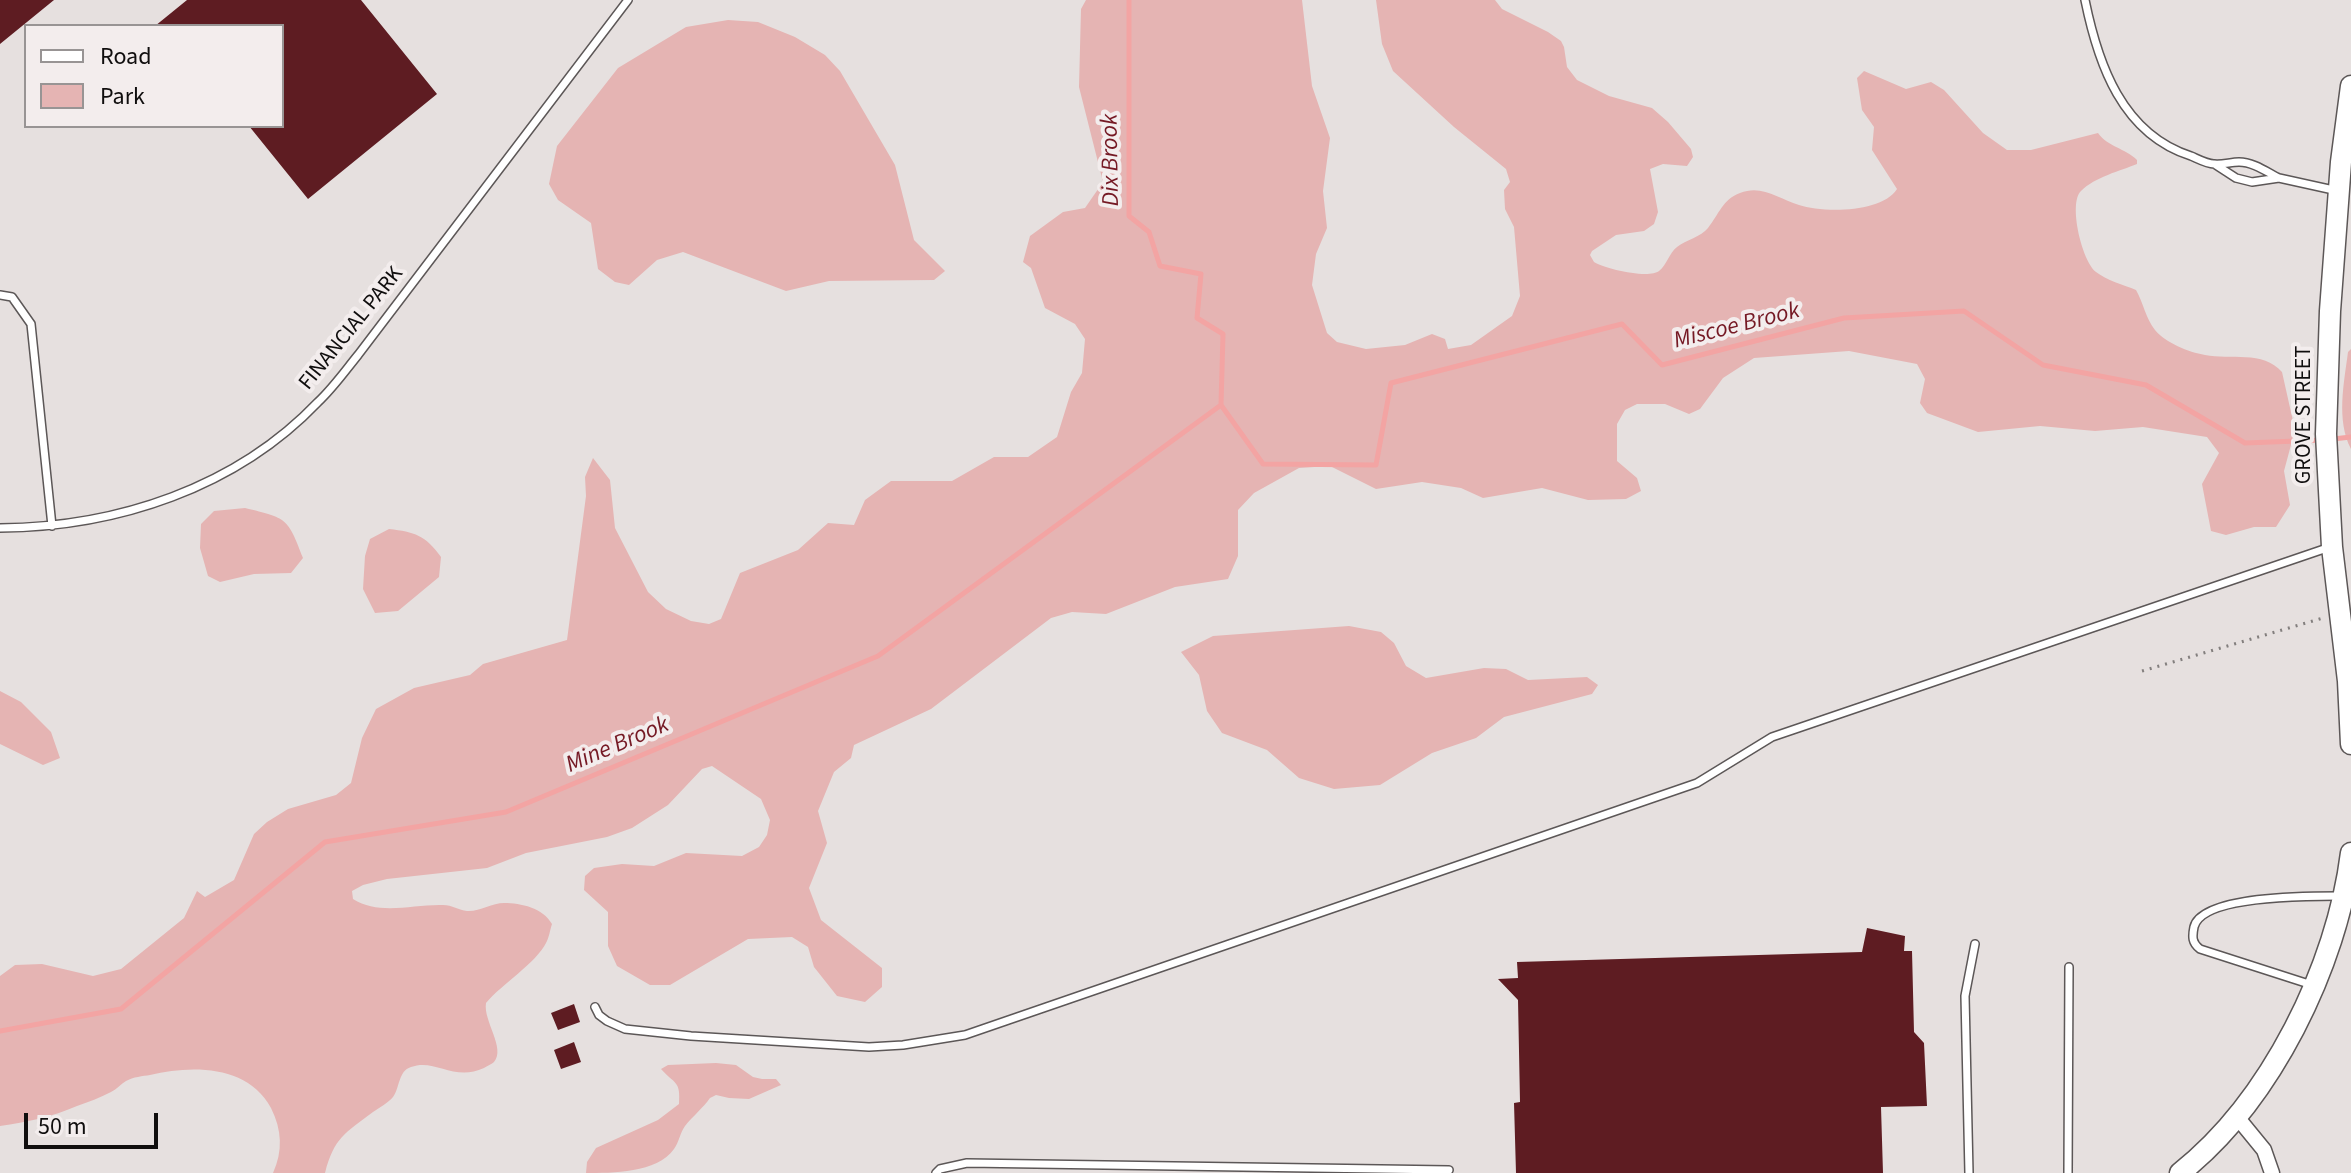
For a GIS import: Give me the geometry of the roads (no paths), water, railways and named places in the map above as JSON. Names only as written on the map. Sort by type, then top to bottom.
[{"type":"main road","name":"GROVE STREET","points":[[2351,86],[2341,162],[2330,311],[2326,440],[2332,547],[2348,681],[2351,744]]},
{"type":"main road","points":[[2180,1173],[2237,1117],[2276,1060],[2326,959],[2344,896],[2351,853]]},
{"type":"street","points":[[2237,1117],[2264,1150],[2272,1173]]},
{"type":"lane","name":"FINANCIAL PARK","points":[[0,528],[52,526],[111,516],[192,489],[268,445],[309,411],[358,355],[628,0]]},
{"type":"lane","points":[[2085,0],[2093,41],[2116,95],[2129,114],[2173,149],[2214,165],[2236,178],[2252,182],[2279,178]]},
{"type":"lane","points":[[2214,165],[2241,162],[2279,178],[2340,191]]},
{"type":"lane","points":[[0,295],[12,297],[31,324],[52,526]]},
{"type":"lane","points":[[595,1007],[607,1021],[625,1029],[691,1036],[869,1047],[965,1035],[1697,783],[1772,737],[2332,547]]},
{"type":"lane","points":[[2314,986],[2200,949],[2193,937],[2196,921],[2214,909],[2264,898],[2344,896]]},
{"type":"lane","points":[[1969,1173],[1965,996],[1975,944]]},
{"type":"lane","points":[[2068,1173],[2069,967]]},
{"type":"lane","points":[[936,1173],[940,1169],[967,1163],[1449,1170]]},
{"type":"waterway","name":"Dix Brook","points":[[1129,0],[1129,216],[1149,232],[1160,266],[1201,274],[1197,318],[1223,334],[1221,405]]},
{"type":"waterway","name":"Miscoe Brook","points":[[1221,405],[1263,464],[1376,465],[1391,383],[1622,324],[1662,365],[1844,318],[1964,311],[2043,365],[2146,385],[2245,443],[2323,440]]},
{"type":"waterway","name":"Mine Brook","points":[[0,1031],[121,1009],[325,842],[506,812],[878,656],[1221,405]]},
{"type":"waterway","name":"Miscoe Brook","points":[[2333,439],[2351,437]]}]
